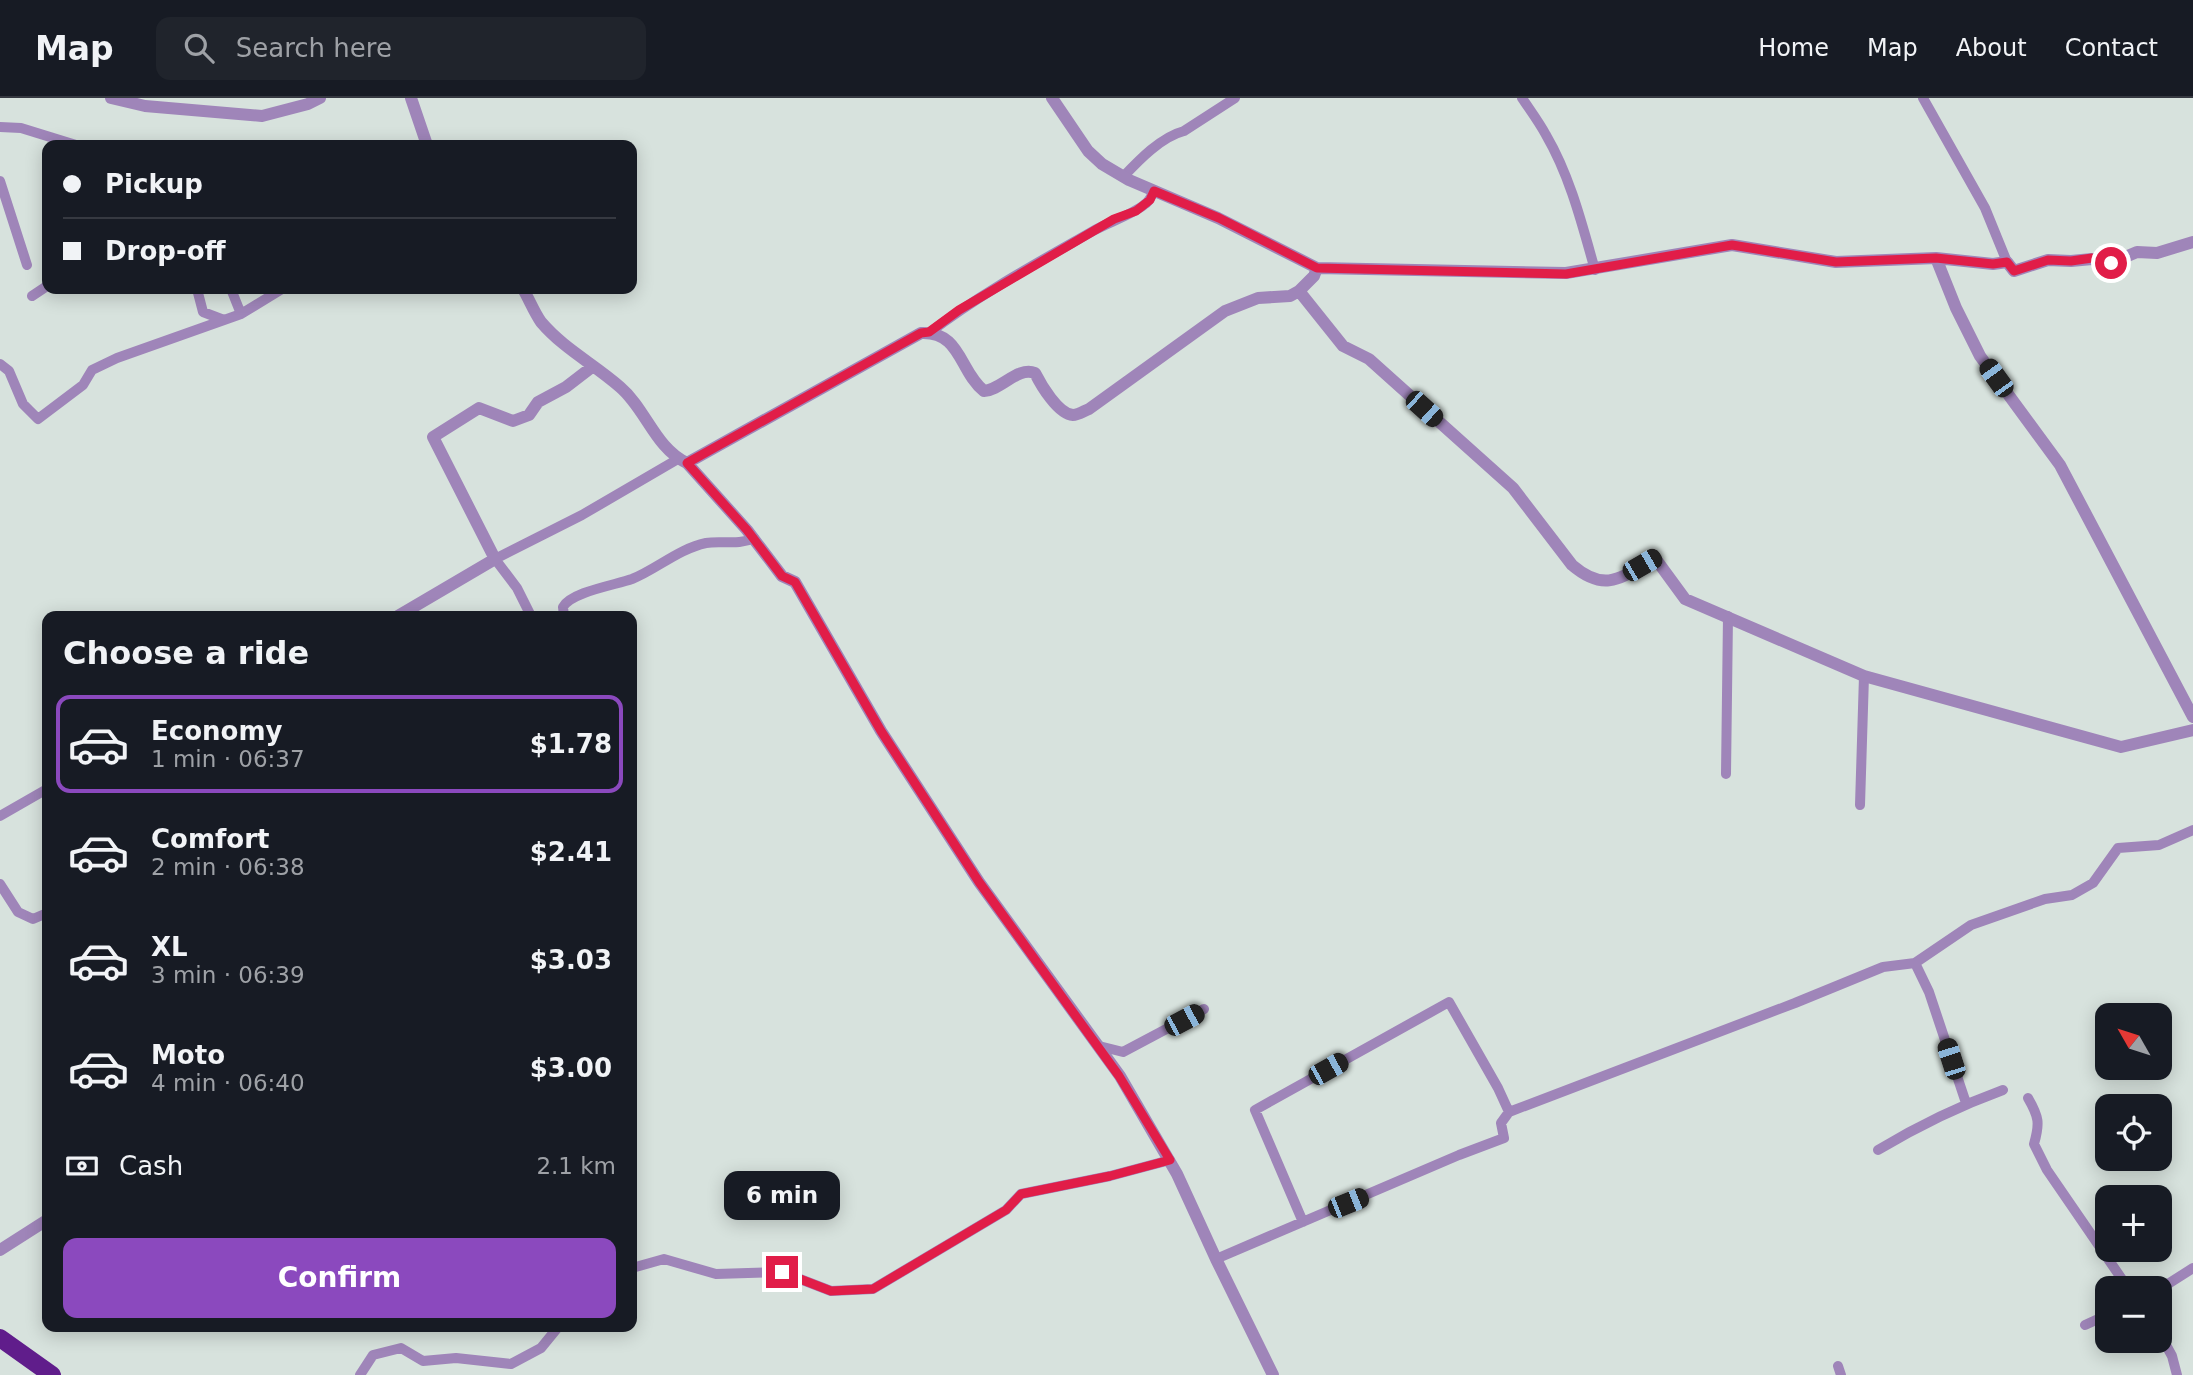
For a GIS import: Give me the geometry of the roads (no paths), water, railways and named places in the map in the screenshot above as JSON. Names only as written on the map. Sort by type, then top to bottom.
[{"type":"highway","points":[[0,1338],[52,1375]]},
{"type":"street","points":[[111,98],[145,106],[262,116],[308,104],[320,98]]},
{"type":"street","points":[[411,98],[425,140]]},
{"type":"street","points":[[1052,98],[1088,151],[1102,164],[1123,177],[1219,218],[1317,268],[1566,274],[1732,245],[1836,262],[1936,258],[1993,264],[2007,262]]},
{"type":"street","points":[[1123,177],[1140,159],[1176,133],[1184,131],[1235,98]]},
{"type":"street","points":[[1522,98],[1547,137],[1562,169],[1576,203],[1595,270]]},
{"type":"street","points":[[1923,98],[1985,208],[2007,262],[2014,271],[2048,260],[2092,258],[2111,263],[2137,252],[2157,253],[2193,242]]},
{"type":"street","points":[[0,127],[21,128],[60,140]]},
{"type":"street","points":[[0,181],[27,265]]},
{"type":"street","points":[[929,332],[959,310],[1072,243],[1114,219],[1136,211],[1150,200],[1154,191]]},
{"type":"street","points":[[1936,258],[1956,308],[1980,356],[2060,465],[2193,717]]},
{"type":"street","points":[[407,611],[495,559],[921,333],[929,332],[950,340],[975,382],[984,391],[994,389],[1022,372],[1030,371],[1035,373],[1060,410],[1073,415],[1089,409],[1225,312],[1258,298],[1290,296],[1299,291],[1314,276],[1317,268]]},
{"type":"street","points":[[32,296],[42,289]]},
{"type":"street","points":[[1299,291],[1343,346],[1369,359],[1514,488],[1573,565],[1584,575],[1601,582],[1614,581],[1655,558],[1685,598],[1864,676],[2121,747],[2193,730]]},
{"type":"street","points":[[199,294],[204,312],[224,320]]},
{"type":"street","points":[[233,294],[241,314]]},
{"type":"street","points":[[0,364],[9,371],[23,404],[38,419],[83,385],[92,370],[117,358],[241,314],[274,294]]},
{"type":"street","points":[[526,294],[540,320],[562,344],[621,387],[641,410],[649,427],[754,538],[782,576],[795,582],[881,731],[979,882],[1099,1046],[1170,1160],[1273,1375]]},
{"type":"street","points":[[528,611],[517,588],[495,559],[433,437],[479,408],[513,421],[528,415],[538,402],[566,387],[592,367]]},
{"type":"street","points":[[563,611],[563,607],[570,598],[635,578],[688,549],[708,543],[737,543],[754,538]]},
{"type":"street","points":[[1726,774],[1728,616]]},
{"type":"street","points":[[1860,805],[1864,676]]},
{"type":"street","points":[[0,816],[42,792]]},
{"type":"street","points":[[1216,1259],[1504,1138],[1501,1123],[1509,1112],[1796,1003],[1883,967],[1915,963],[1971,925],[2045,899],[2072,895],[2093,883],[2118,848],[2159,845],[2193,830]]},
{"type":"street","points":[[0,884],[18,912],[33,919],[42,915]]},
{"type":"street","points":[[1915,963],[1929,992],[1966,1103]]},
{"type":"street","points":[[1303,1222],[1255,1110],[1449,1002],[1509,1112]]},
{"type":"street","points":[[1099,1046],[1123,1052],[1204,1009]]},
{"type":"street","points":[[1878,1150],[1966,1103],[2003,1090]]},
{"type":"street","points":[[2028,1098],[2039,1126],[2034,1144],[2047,1170],[2120,1276]]},
{"type":"street","points":[[637,1267],[664,1259],[716,1274],[782,1272],[831,1291],[873,1289],[1006,1210],[1021,1194],[1110,1176],[1170,1160]]},
{"type":"street","points":[[0,1250],[42,1223]]},
{"type":"street","points":[[2172,1281],[2193,1268]]},
{"type":"street","points":[[2085,1325],[2095,1320]]},
{"type":"street","points":[[360,1375],[373,1355],[401,1348],[423,1361],[456,1358],[511,1364],[541,1348],[554,1332]]},
{"type":"street","points":[[2170,1353],[2177,1375]]}]
